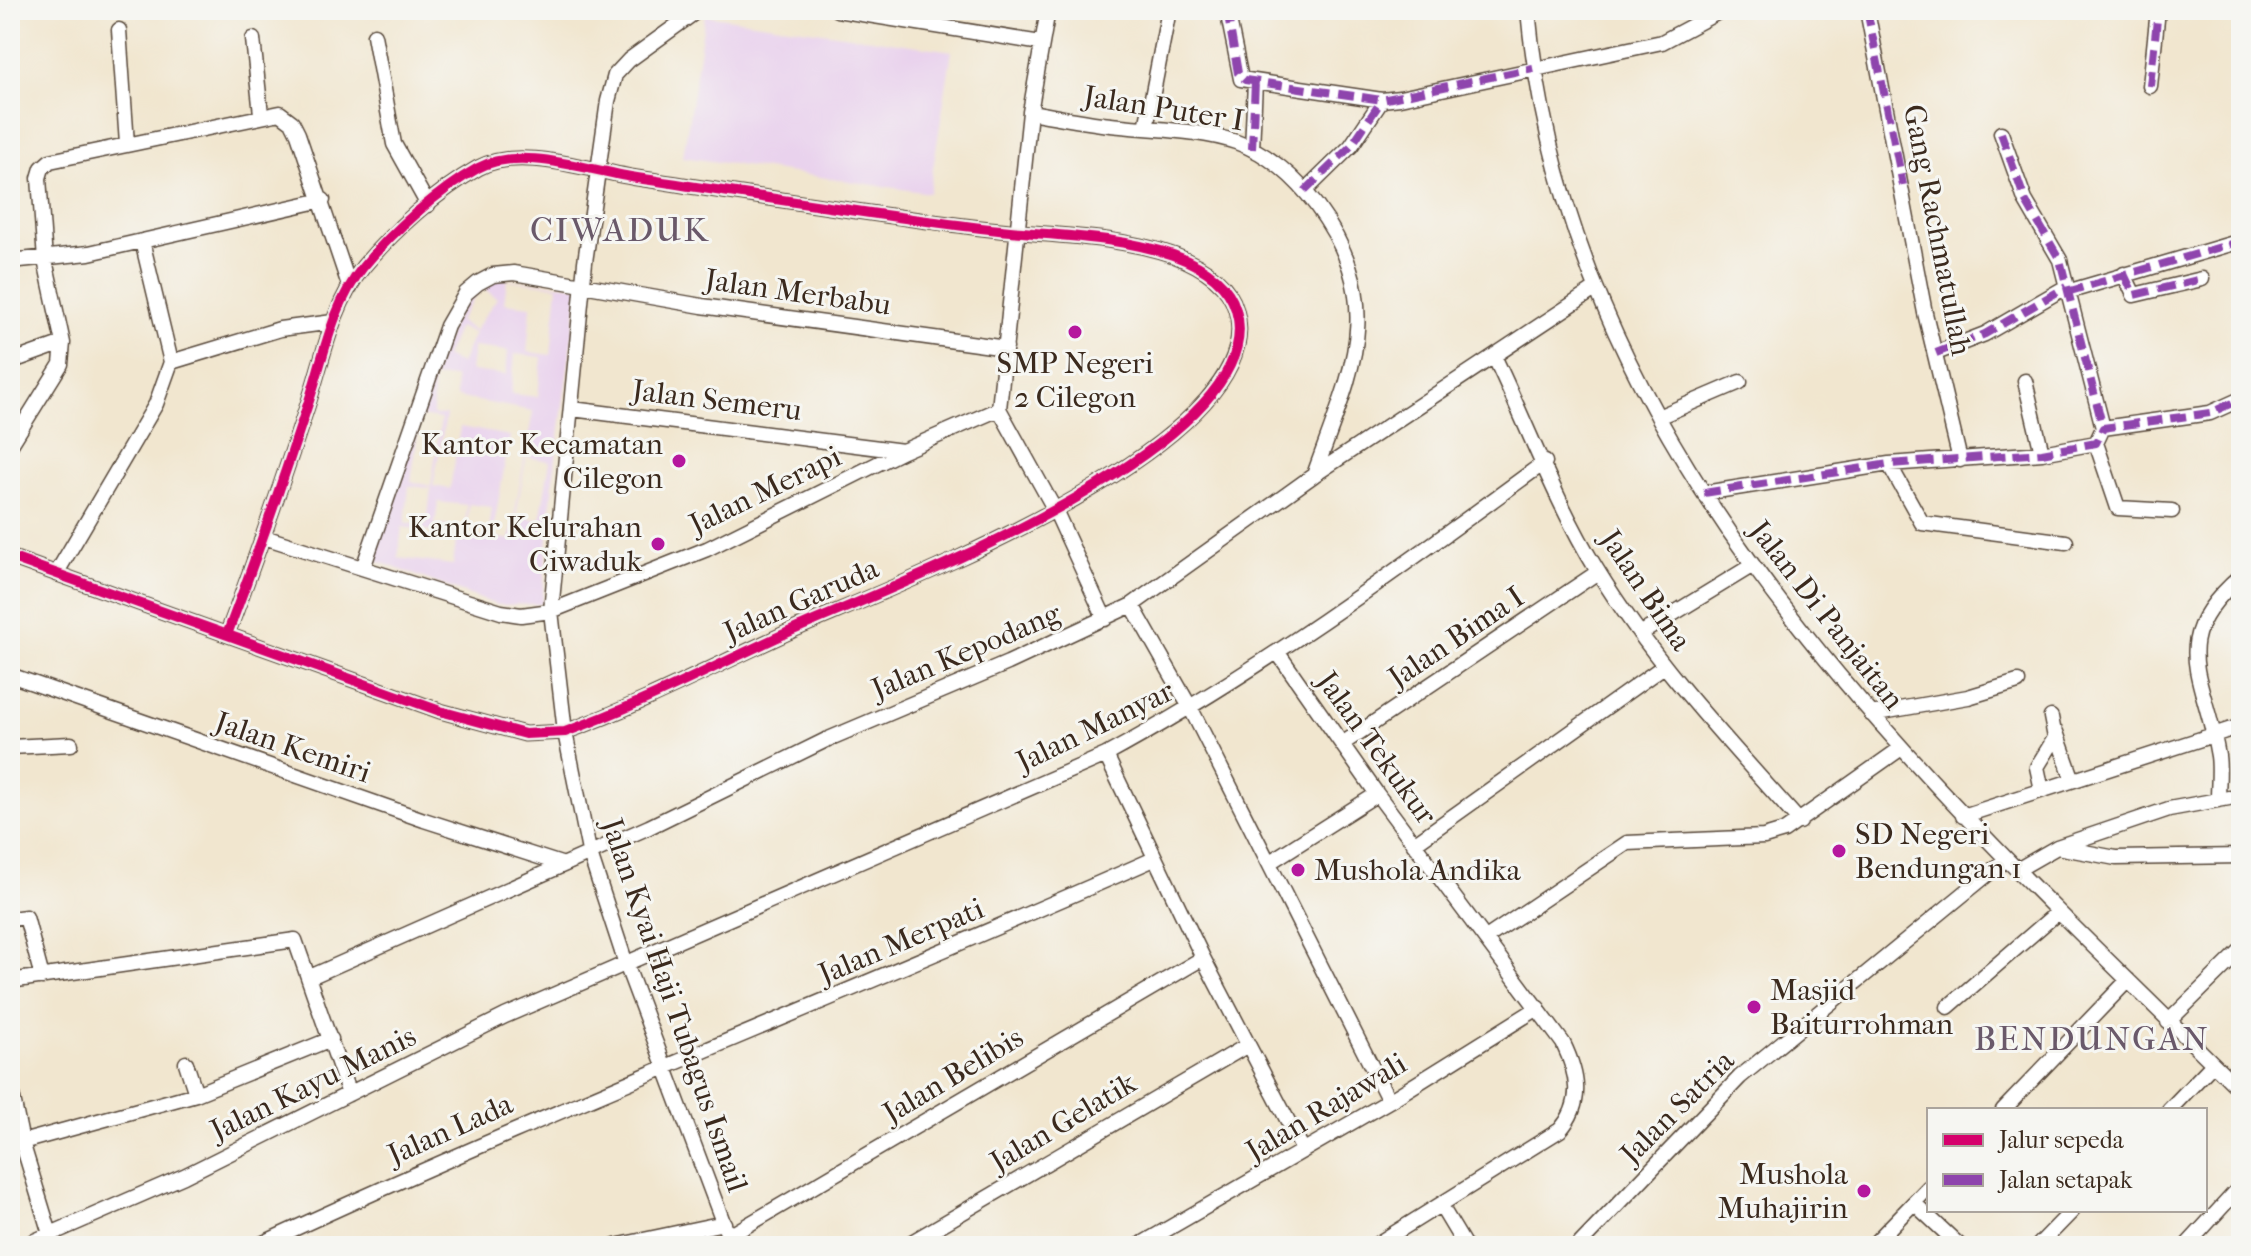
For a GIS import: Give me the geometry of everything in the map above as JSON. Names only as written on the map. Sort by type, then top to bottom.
[{"type":"street","name":"Jalan Kyai Haji Tubagus Ismail","points":[[698,10],[629,60],[615,75],[598,172],[584,284],[551,611],[565,732],[589,851],[626,964],[728,1235]]},
{"type":"street","points":[[837,10],[927,17],[1041,43]]},
{"type":"street","points":[[1048,10],[1030,112],[999,409],[1056,512],[1105,619]]},
{"type":"street","points":[[1146,128],[1169,10]]},
{"type":"street","points":[[1227,10],[1239,77],[1382,100],[1662,42],[1678,37],[1722,10]]},
{"type":"street","name":"Jalan Di Panjaitan","points":[[1528,10],[1533,68],[1555,170],[1595,289],[1658,417],[1704,493],[1753,565],[1900,749],[2011,865],[2241,1091]]},
{"type":"street","name":"Gang Rachmatullah","points":[[1867,10],[1925,313],[1960,460]]},
{"type":"street","points":[[2150,86],[2158,10]]},
{"type":"street","points":[[119,30],[127,144]]},
{"type":"street","points":[[374,35],[394,144],[428,205]]},
{"type":"street","points":[[253,39],[261,114]]},
{"type":"street","points":[[1252,149],[1255,82]]},
{"type":"street","points":[[1305,191],[1351,146],[1382,100]]},
{"type":"street","name":"Jalan Puter I","points":[[1030,112],[1207,136],[1252,149],[1305,191],[1345,254],[1358,302],[1359,325],[1352,367],[1314,475]]},
{"type":"street","points":[[10,446],[61,364],[63,343],[45,260],[39,178],[42,168],[50,161],[261,114],[280,113],[292,122],[323,200],[350,288]]},
{"type":"street","points":[[2001,133],[2025,200],[2057,253],[2103,428],[2096,443],[2118,508],[2172,511]]},
{"type":"street","name":"Jalan Garuda","points":[[228,632],[264,537],[333,322],[350,288],[363,267],[428,205],[479,167],[510,157],[1018,231],[1138,244],[1180,258],[1215,277],[1226,288],[1239,322],[1237,346],[1222,376],[1183,424],[1056,512],[565,732]]},
{"type":"street","points":[[10,261],[45,260],[323,200]]},
{"type":"street","points":[[56,574],[149,417],[171,362],[142,241]]},
{"type":"street","points":[[1936,353],[1985,334],[2067,290],[2241,241]]},
{"type":"street","name":"Jalan Merbabu","points":[[363,568],[447,326],[466,293],[493,275],[514,273],[702,306],[1006,348]]},
{"type":"street","points":[[2124,274],[2131,294],[2136,295],[2202,279]]},
{"type":"street","name":"Jalan Kepodang","points":[[310,977],[649,827],[826,740],[1132,605],[1314,475],[1595,289]]},
{"type":"street","points":[[171,362],[280,329],[333,322]]},
{"type":"street","points":[[10,362],[63,343]]},
{"type":"street","name":"Jalan Bima","points":[[1494,356],[1598,572],[1664,666],[1800,822]]},
{"type":"street","points":[[2025,381],[2042,453]]},
{"type":"street","points":[[1658,417],[1740,382]]},
{"type":"street","points":[[2103,428],[2210,413],[2241,399]]},
{"type":"street","name":"Jalan Semeru","points":[[572,409],[903,451]]},
{"type":"street","name":"Jalan Merapi","points":[[264,537],[448,598],[510,614],[551,611],[707,549],[903,451],[999,409]]},
{"type":"street","points":[[1704,493],[1889,464],[2042,453],[2096,443]]},
{"type":"street","name":"Jalan Manyar","points":[[626,964],[1106,755],[1191,709],[1278,653],[1545,462]]},
{"type":"street","points":[[1889,464],[1922,523],[2066,542]]},
{"type":"street","points":[[10,557],[228,632],[440,711],[525,734],[565,732]]},
{"type":"street","points":[[1640,634],[1753,565]]},
{"type":"street","name":"Jalan Bima I","points":[[1342,744],[1598,572]]},
{"type":"street","points":[[2213,735],[2194,663],[2194,645],[2202,620],[2214,602],[2241,576]]},
{"type":"street","points":[[1132,605],[1191,709],[1389,1101]]},
{"type":"street","name":"Jalan Tekukur","points":[[1278,653],[1377,794],[1538,1008],[1570,1058],[1578,1102],[1573,1116],[1560,1130],[1374,1246]]},
{"type":"street","points":[[1414,844],[1664,666]]},
{"type":"street","name":"Jalan Kemiri","points":[[10,675],[424,820],[561,864]]},
{"type":"street","points":[[1871,714],[1968,697],[2018,682]]},
{"type":"street","points":[[2051,717],[2073,780]]},
{"type":"street","points":[[1963,816],[2241,726]]},
{"type":"street","points":[[2042,790],[2037,762],[2056,732]]},
{"type":"street","name":"Jalan Satria","points":[[1578,1246],[1740,1077],[2011,865],[2169,809],[2223,799],[2213,735]]},
{"type":"street","points":[[10,747],[71,744]]},
{"type":"street","points":[[1486,938],[1627,843],[1764,837],[1800,822],[1900,749]]},
{"type":"street","points":[[1106,755],[1203,958],[1303,1150]]},
{"type":"street","points":[[1270,862],[1377,794]]},
{"type":"street","points":[[2057,847],[2116,858],[2241,856]]},
{"type":"street","name":"Jalan Merpati","points":[[667,1068],[1154,859]]},
{"type":"street","points":[[1948,1007],[2058,912]]},
{"type":"street","points":[[10,919],[26,917],[42,977]]},
{"type":"street","points":[[10,981],[291,939],[297,945],[310,977],[349,1094]]},
{"type":"street","points":[[2168,1022],[2241,950]]},
{"type":"street","name":"Jalan Belibis","points":[[615,1246],[728,1235],[1203,958]]},
{"type":"street","name":"Jalan Kayu Manis","points":[[23,1246],[184,1176],[505,1016],[626,964]]},
{"type":"street","points":[[2005,1108],[2128,980]]},
{"type":"street","name":"Jalan Rajawali","points":[[1138,1246],[1389,1101],[1538,1008]]},
{"type":"street","points":[[16,1143],[196,1094],[331,1039]]},
{"type":"street","name":"Jalan Gelatik","points":[[905,1246],[1248,1045]]},
{"type":"street","points":[[186,1063],[196,1094]]},
{"type":"street","points":[[2171,1108],[2213,1064]]},
{"type":"street","name":"Jalan Lada","points":[[257,1246],[569,1105],[667,1068]]},
{"type":"street","points":[[10,1085],[16,1143],[50,1234]]},
{"type":"street","points":[[2186,1246],[2241,1186]]},
{"type":"street","points":[[1872,1246],[1927,1189]]},
{"type":"street","points":[[1914,1203],[1960,1246]]},
{"type":"street","points":[[1441,1206],[1465,1246]]},
{"type":"street","points":[[2038,1246],[2071,1212]]},
{"type":"shaded area","points":[[705,15],[952,51],[929,193],[683,157]]},
{"type":"shaded area","points":[[492,278],[579,286],[553,480],[542,604],[497,605],[374,560],[423,401],[453,322],[473,292]],"holes":[[[507,280],[558,286],[551,355],[527,352],[531,306],[504,303]],[[481,287],[497,298],[474,331],[459,321]],[[458,327],[474,333],[461,364],[445,357]],[[473,347],[508,351],[506,375],[470,371]],[[515,354],[542,357],[538,397],[511,394]],[[455,377],[456,397],[533,411],[510,540],[492,536],[510,436],[460,427],[450,489],[433,486],[446,415],[433,415],[433,378]],[[420,416],[441,419],[431,486],[411,482]],[[526,457],[550,461],[540,520],[516,516]],[[409,486],[431,488],[427,525],[405,523]],[[438,502],[467,505],[465,527],[435,525]],[[469,504],[492,507],[488,538],[466,535]],[[402,527],[457,534],[453,565],[398,558]]]},
{"type":"marked path","points":[[1227,10],[1238,73],[1245,80],[1382,100],[1533,68]]},
{"type":"marked path","points":[[1867,10],[1903,185]]},
{"type":"marked path","points":[[2150,86],[2158,10]]},
{"type":"marked path","points":[[1252,149],[1255,82]]},
{"type":"marked path","points":[[1305,191],[1351,146],[1382,100]]},
{"type":"marked path","points":[[2001,133],[2025,200],[2060,260],[2103,428]]},
{"type":"marked path","points":[[2067,292],[2241,241]]},
{"type":"marked path","points":[[2124,274],[2134,295],[2202,279]]},
{"type":"marked path","points":[[1936,353],[1985,334],[2066,287]]},
{"type":"marked path","points":[[1704,493],[1889,464],[2042,453],[2096,443],[2103,428],[2210,413],[2241,399]]},
{"type":"cycle path","points":[[10,557],[440,711],[525,734],[565,732],[985,546],[1064,504],[1138,459],[1197,410],[1232,360],[1236,310],[1220,282],[1203,269],[1173,255],[1126,243],[895,217],[637,178],[534,159],[495,162],[463,177],[416,213],[375,253],[352,283],[335,316],[288,464],[228,632]]},
{"type":"place","name":"SMP Negeri 2 Cilegon","points":[[1075,332]]},
{"type":"place","name":"Kantor Kecamatan Cilegon","points":[[679,461]]},
{"type":"place","name":"Kantor Kelurahan Ciwaduk","points":[[658,544]]},
{"type":"place","name":"SD Negeri Bendungan 1","points":[[1839,851]]},
{"type":"place","name":"Mushola Andika","points":[[1298,870]]},
{"type":"place","name":"Masjid Baiturrohman","points":[[1754,1007]]},
{"type":"place","name":"Mushola Muhajirin","points":[[1864,1191]]},
{"type":"district","name":"CIWADUK","points":[[620,229]]},
{"type":"district","name":"BENDUNGAN","points":[[2092,1038]]}]
